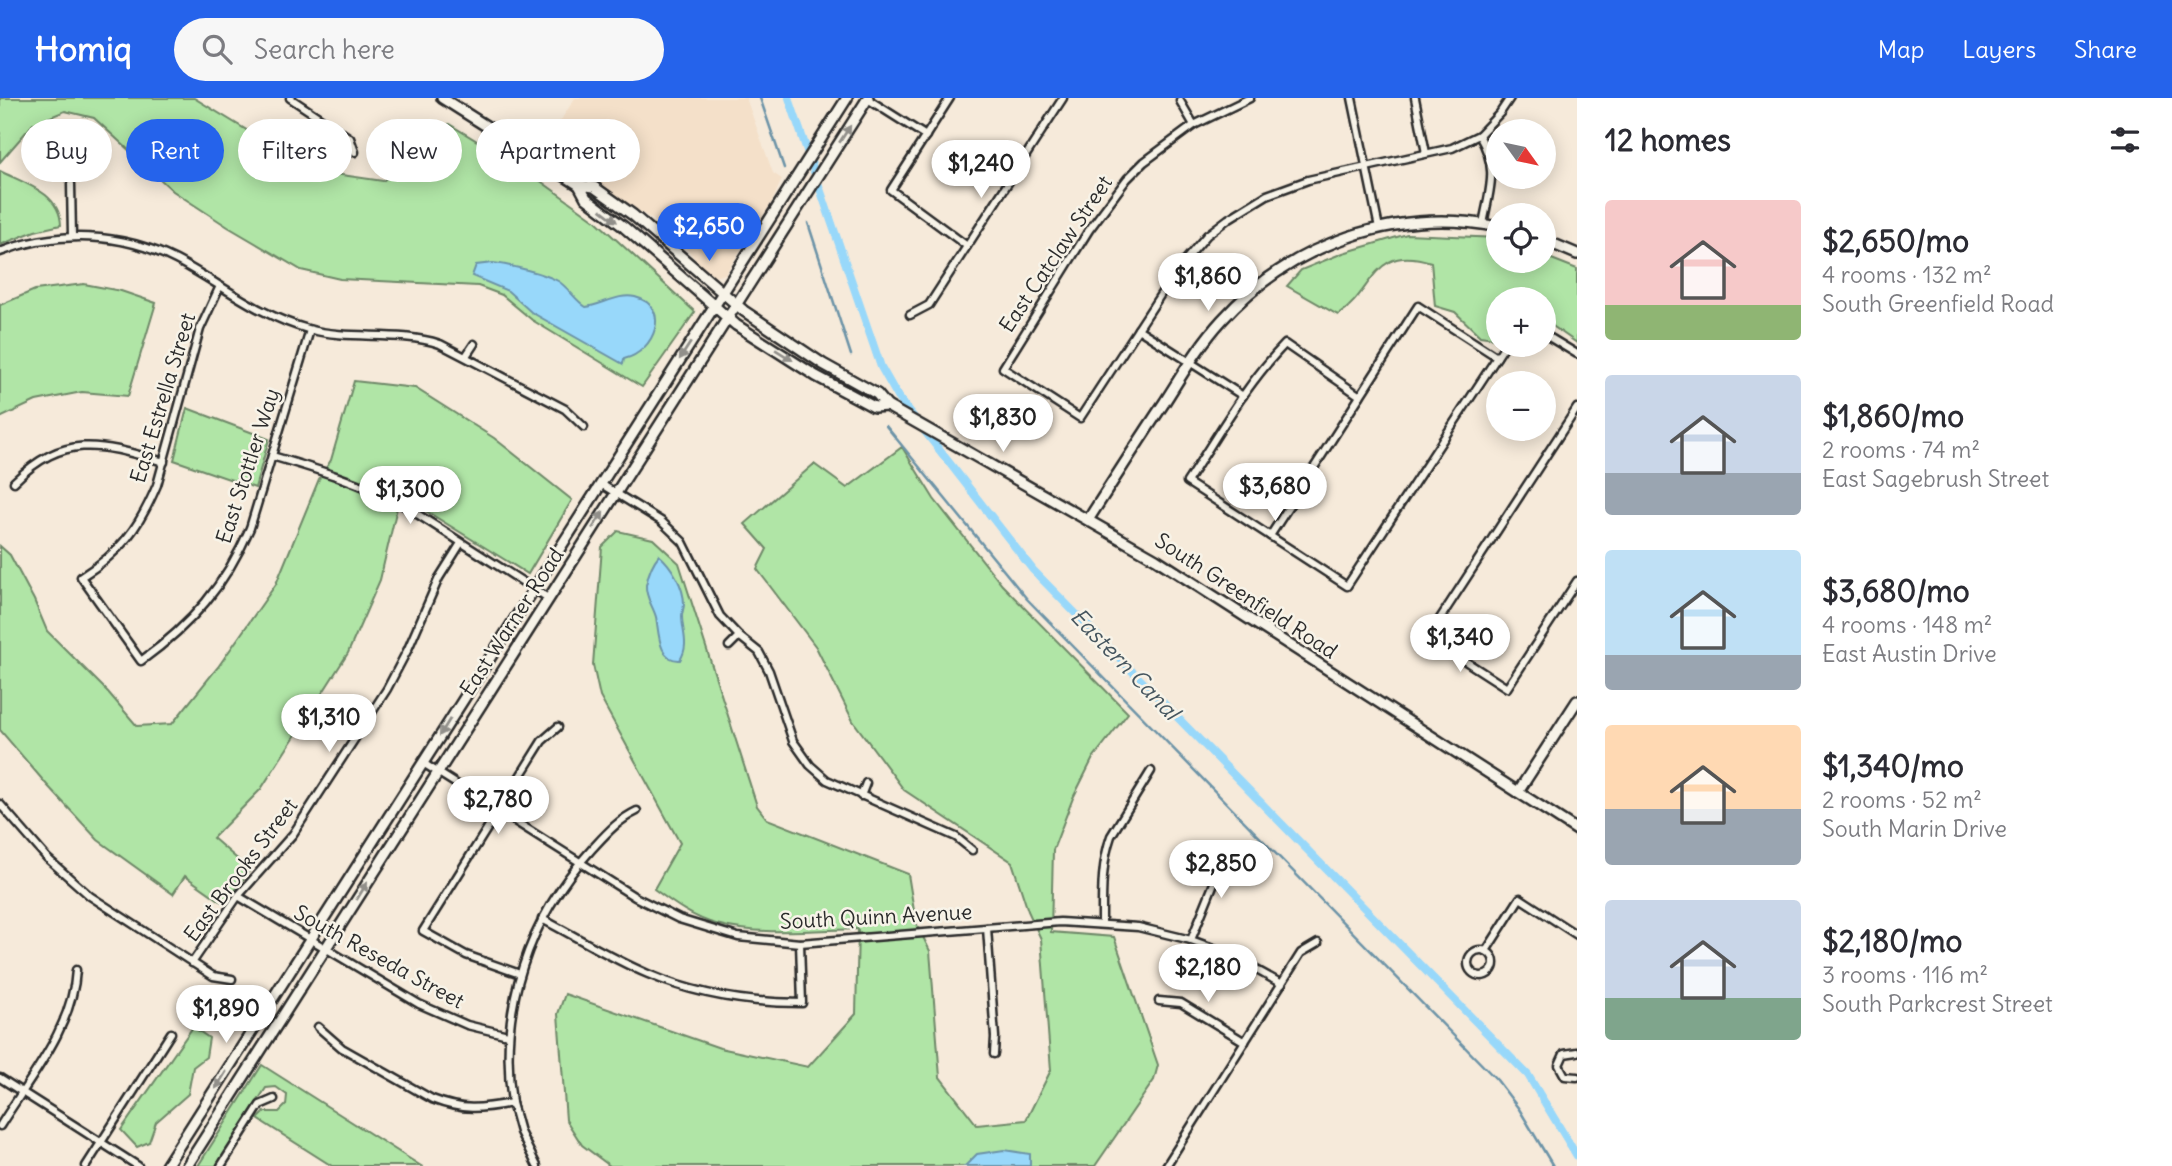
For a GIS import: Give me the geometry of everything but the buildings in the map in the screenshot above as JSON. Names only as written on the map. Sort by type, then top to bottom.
[{"type":"main road","name":"South Greenfield Road","points":[[442,98],[579,185],[594,187],[633,215],[736,305],[823,364],[877,394],[887,406],[1156,559],[1577,830]]},
{"type":"main road","name":"East Warner Road","points":[[166,1166],[847,98]]},
{"type":"main road","name":"East Warner Road","points":[[187,1166],[867,98]]},
{"type":"main road","name":"South Greenfield Road","points":[[579,185],[586,198],[624,227],[727,318],[816,376],[874,407],[887,406]]},
{"type":"main road","points":[[1088,520],[1190,362],[1223,318],[1270,277],[1317,250],[1379,228],[1446,221],[1486,225]]},
{"type":"main road","points":[[1556,245],[1577,254]]},
{"type":"main road","points":[[1518,792],[1577,701]]},
{"type":"street","points":[[290,98],[350,138],[355,152]]},
{"type":"street","points":[[867,98],[926,136]]},
{"type":"street","points":[[950,98],[891,190],[967,246]]},
{"type":"street","points":[[910,315],[929,305],[1063,98]]},
{"type":"street","name":"East Catclaw Street","points":[[1138,329],[1080,418],[1003,368],[1089,230],[1115,194],[1144,162],[1194,125],[1250,98]]},
{"type":"street","points":[[1352,98],[1379,228]]},
{"type":"street","points":[[1415,98],[1426,153]]},
{"type":"street","points":[[1243,396],[1138,329],[1190,252],[1248,205],[1284,187],[1452,148],[1479,135],[1510,98]]},
{"type":"street","points":[[1180,101],[1194,125]]},
{"type":"street","points":[[1479,135],[1491,159],[1492,170],[1483,224]]},
{"type":"street","points":[[71,184],[72,236]]},
{"type":"street","points":[[0,252],[37,240],[72,236],[116,240],[150,249],[176,260],[275,318],[310,330],[424,338],[467,356],[565,410],[584,427]]},
{"type":"street","name":"East Estrella Street","points":[[81,577],[105,562],[135,529],[157,485],[200,329],[220,286]]},
{"type":"street","points":[[1270,536],[1418,306],[1486,350]]},
{"type":"street","name":"East Stottler Way","points":[[81,577],[141,661],[171,639],[198,614],[237,558],[250,528],[310,330]]},
{"type":"street","points":[[1556,341],[1577,354]]},
{"type":"street","points":[[467,356],[474,344]]},
{"type":"street","points":[[1360,396],[1285,344],[1268,361],[1243,396],[1188,482],[1347,586],[1497,357]]},
{"type":"street","points":[[1577,408],[1428,637],[1507,688],[1577,582]]},
{"type":"street","points":[[14,482],[30,466],[75,446],[97,445],[164,462]]},
{"type":"street","points":[[272,456],[347,479],[375,491],[548,598]]},
{"type":"street","points":[[601,484],[661,521],[683,542],[720,616],[738,636],[759,652],[769,671],[793,741],[810,765],[827,780],[956,837],[972,850]]},
{"type":"street","name":"East Brooks Street","points":[[192,963],[237,896],[293,834],[387,689],[439,578],[461,543]]},
{"type":"street","points":[[729,646],[738,636]]},
{"type":"street","points":[[520,974],[466,955],[423,931],[542,741],[558,727]]},
{"type":"street","name":"South Quinn Avenue","points":[[423,763],[635,897],[679,919],[738,937],[800,943],[1060,922],[1138,927],[1191,940],[1240,959],[1282,984]]},
{"type":"street","points":[[1102,924],[1103,862],[1107,848],[1111,836],[1151,771]]},
{"type":"street","points":[[861,796],[866,783]]},
{"type":"street","points":[[0,804],[47,858],[82,890],[213,976],[232,979]]},
{"type":"street","points":[[537,1166],[520,1132],[509,1081],[508,1035],[520,974],[542,919],[581,862],[621,818],[637,811]]},
{"type":"street","points":[[1191,940],[1214,883],[1232,852]]},
{"type":"street","name":"South Reseda Street","points":[[237,896],[435,1012],[467,1026],[508,1035]]},
{"type":"street","points":[[1486,951],[1520,898],[1574,933],[1577,923]]},
{"type":"street","points":[[542,919],[624,963],[670,983],[751,1002],[802,1003],[800,943]]},
{"type":"street","points":[[986,928],[994,1054]]},
{"type":"street","points":[[1166,1166],[1301,953],[1318,943]]},
{"type":"street","points":[[1477,950],[1486,951],[1492,956],[1493,969],[1483,976],[1474,975],[1467,964],[1470,956],[1477,950]]},
{"type":"street","points":[[0,1126],[44,1058],[75,991],[76,970]]},
{"type":"street","points":[[1159,1001],[1181,1003],[1245,1042]]},
{"type":"street","points":[[317,1027],[342,1048],[432,1099],[472,1109],[512,1103]]},
{"type":"street","points":[[86,1166],[171,1033]]},
{"type":"street","points":[[1577,1052],[1564,1054],[1559,1065],[1565,1076],[1577,1077]]},
{"type":"street","points":[[0,1078],[138,1166]]},
{"type":"street","points":[[221,1166],[260,1105],[274,1099]]},
{"type":"shaded area","points":[[575,98],[746,98],[773,173],[782,179],[772,202],[725,274],[713,277],[685,247],[656,222],[595,182],[640,182],[640,119],[562,119]]},
{"type":"green space","points":[[0,98],[194,98],[238,125],[238,182],[352,182],[352,177],[366,179],[366,182],[462,182],[462,132],[476,140],[476,182],[542,182],[596,221],[695,312],[642,387],[532,320],[502,295],[478,286],[340,279],[301,270],[228,227],[163,182],[224,182],[224,119],[126,119],[126,148],[112,135],[112,119],[95,119],[65,111],[45,119],[21,119],[21,138],[0,162]]},
{"type":"green space","points":[[0,171],[48,197],[55,205],[61,225],[35,231],[0,245]]},
{"type":"green space","points":[[1407,234],[1486,237],[1486,273],[1556,273],[1556,261],[1577,269],[1577,343],[1556,328],[1556,287],[1486,287],[1486,337],[1480,336],[1455,312],[1435,306],[1431,262],[1412,258],[1397,259],[1385,264],[1338,315],[1287,286],[1301,270],[1343,253]]},
{"type":"green space","points":[[84,284],[121,291],[156,303],[128,396],[82,392],[36,401],[0,418],[0,305],[35,290]]},
{"type":"green space","points":[[354,381],[415,388],[494,438],[572,500],[528,574],[400,495],[380,580],[348,653],[261,789],[213,838],[250,870],[225,904],[185,876],[173,894],[98,840],[0,730],[0,546],[10,555],[47,631],[108,692],[137,726],[172,724],[218,667],[276,584],[319,479],[331,460]]},
{"type":"green space","points":[[187,408],[269,439],[255,488],[174,460]]},
{"type":"green space","points":[[902,447],[934,499],[1002,585],[1128,713],[1093,758],[1073,798],[1053,850],[1051,932],[1114,937],[1158,1065],[1154,1080],[1095,1166],[610,1166],[582,1145],[566,1120],[558,1014],[565,994],[720,1048],[808,1067],[856,1014],[858,929],[786,931],[732,928],[699,918],[654,889],[680,843],[600,697],[593,665],[602,547],[618,531],[653,539],[679,563],[757,806],[767,819],[908,874],[916,923],[930,951],[940,1077],[977,1125],[1026,1120],[1051,1070],[1041,939],[1028,911],[1012,862],[904,790],[853,721],[816,647],[757,569],[767,549],[745,524],[814,464],[847,488]]},
{"type":"green space","points":[[193,1027],[209,1038],[206,1057],[193,1067],[188,1094],[156,1122],[149,1142],[137,1147],[121,1130]]},
{"type":"green space","points":[[262,1065],[421,1166],[332,1166],[258,1119],[265,1112],[279,1112],[286,1105],[287,1095],[276,1087],[266,1088],[216,1166],[198,1166]]},
{"type":"water","points":[[493,263],[552,278],[586,307],[629,296],[646,302],[656,319],[651,339],[635,355],[624,359],[623,364],[531,312],[508,291],[472,276],[476,265]]},
{"type":"water","points":[[659,555],[676,577],[682,591],[685,643],[680,660],[667,656],[664,651],[647,594],[649,573]]},
{"type":"water","points":[[1004,1150],[1030,1154],[1030,1166],[965,1166],[977,1154]]},
{"type":"waterway","points":[[760,98],[784,168]]},
{"type":"waterway","name":"Eastern Canal","points":[[789,98],[881,367],[898,397],[1033,570],[1528,1075],[1577,1156]]},
{"type":"waterway","points":[[808,223],[851,355]]},
{"type":"waterway","points":[[886,426],[1027,599],[1497,1080],[1519,1109],[1553,1166]]}]
